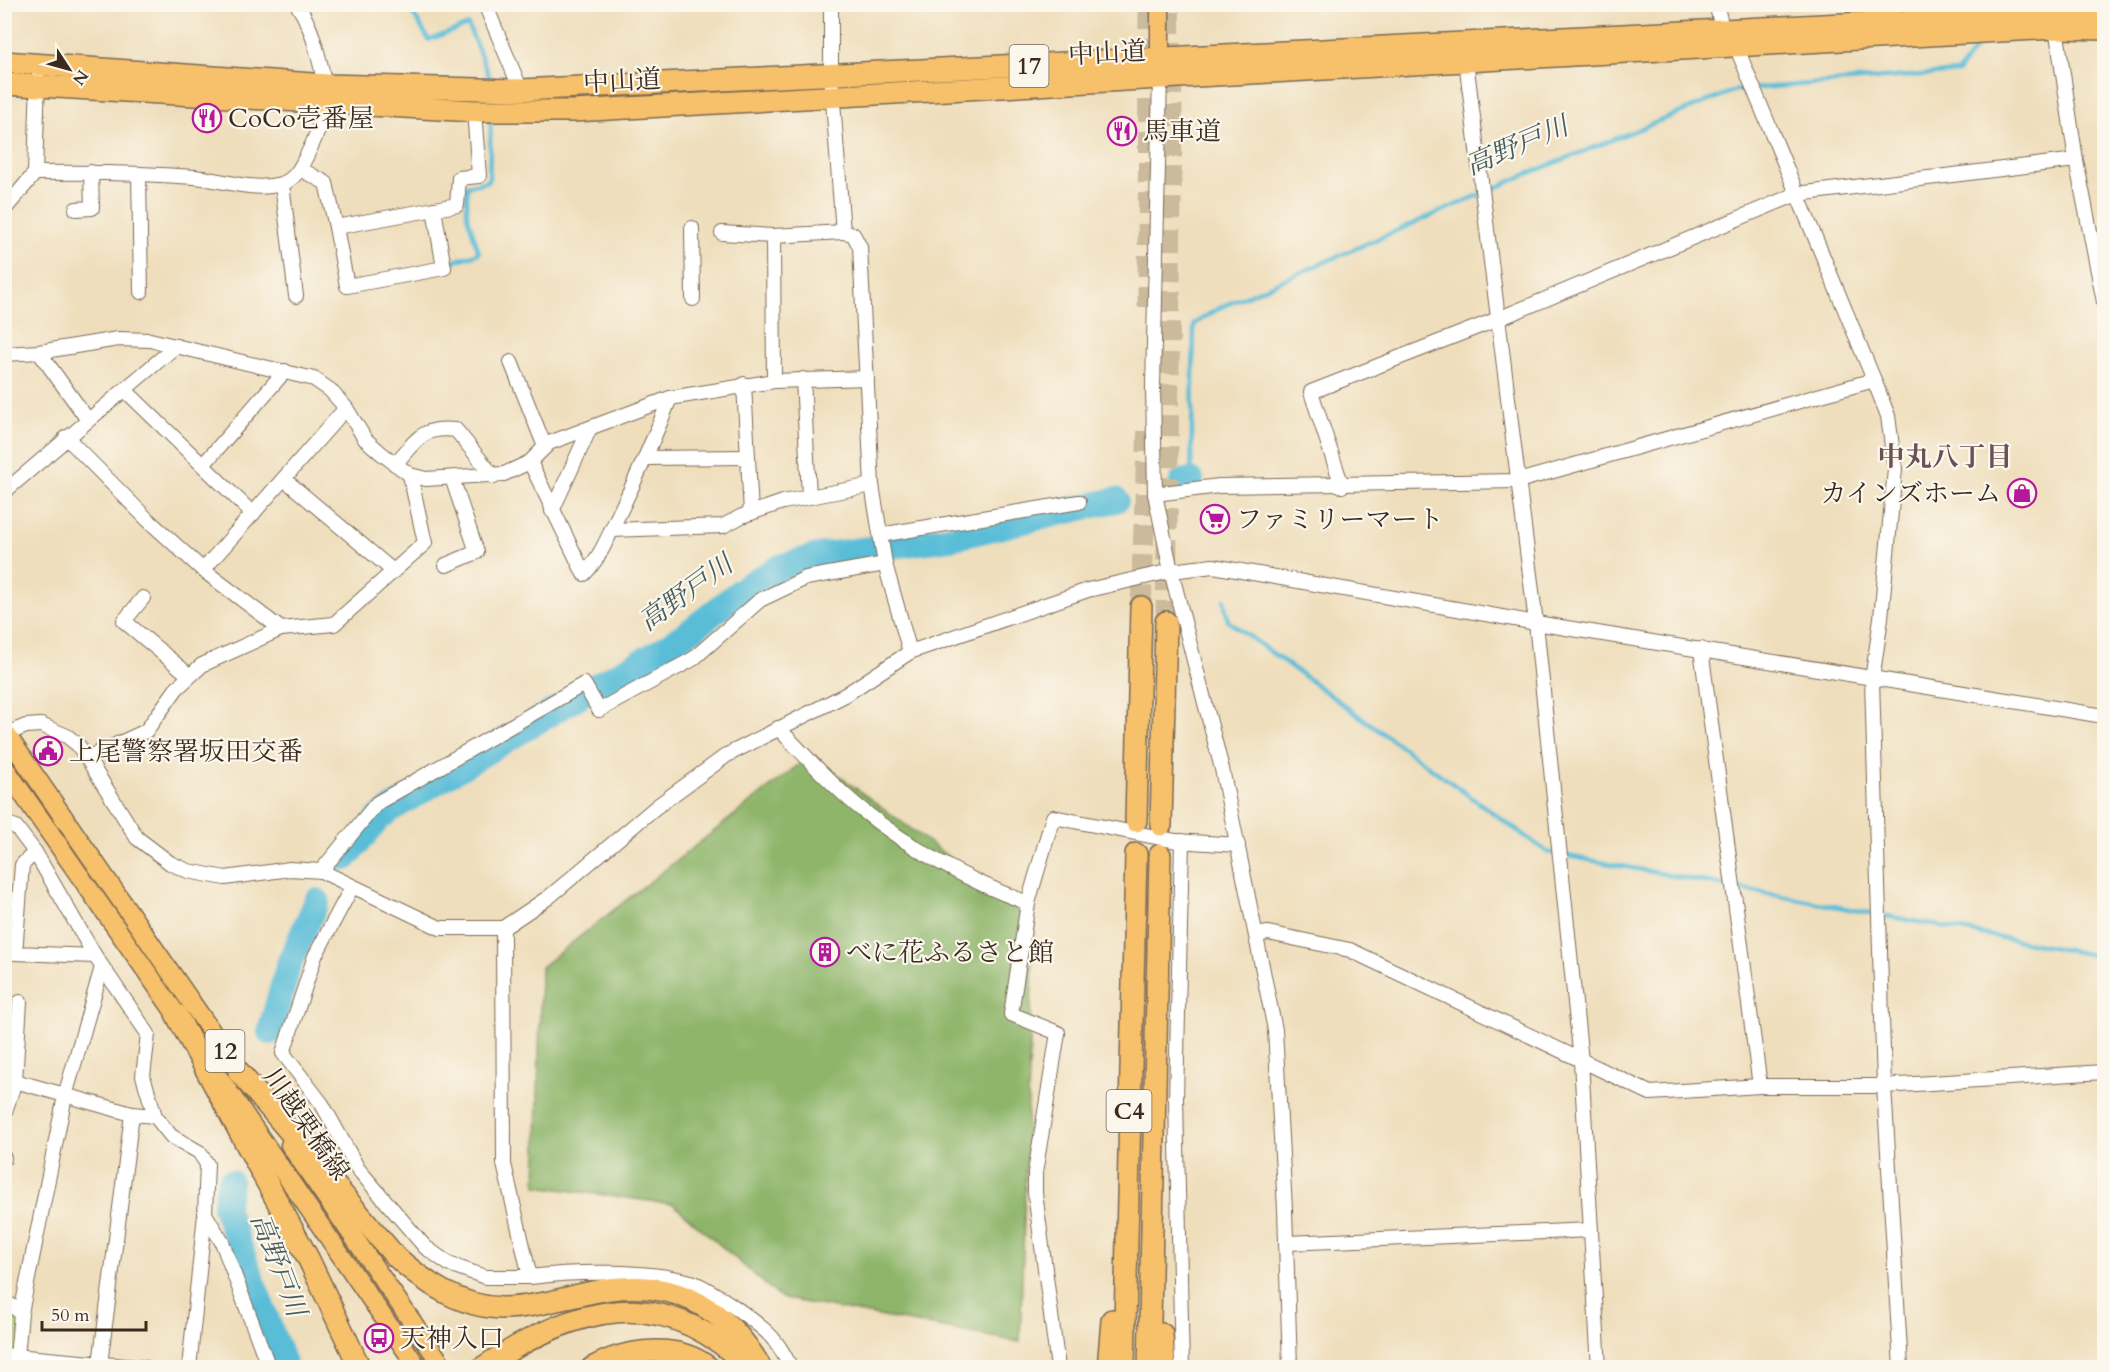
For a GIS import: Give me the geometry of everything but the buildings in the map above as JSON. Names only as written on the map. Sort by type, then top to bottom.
[{"type":"highway","name":"中山道","points":[[4,84],[38,87],[326,93],[521,90],[831,75],[1466,61],[1729,38],[2104,11]]},
{"type":"highway","name":"中山道","points":[[2053,15],[2104,29]]},
{"type":"highway","name":"中山道","points":[[4,62],[326,93],[474,111],[573,111],[833,96],[1160,68],[1729,38]]},
{"type":"highway","points":[[1136,821],[1141,607]]},
{"type":"highway","points":[[1161,825],[1166,622]]},
{"type":"highway","name":"C4","points":[[1124,1368],[1136,854]]},
{"type":"highway","name":"C4","points":[[1149,1368],[1160,855]]},
{"type":"highway","points":[[176,1014],[309,1260],[360,1368]]},
{"type":"highway","points":[[239,1072],[394,1255],[419,1278],[446,1293],[473,1304],[502,1308],[612,1289],[646,1287],[676,1293],[705,1306],[730,1324],[749,1347],[761,1368]]},
{"type":"highway","points":[[1108,1368],[1117,1227],[1130,1099]]},
{"type":"highway","points":[[1153,1145],[1164,1368]]},
{"type":"highway","points":[[482,1368],[549,1328],[586,1316],[623,1311],[651,1312],[677,1318],[728,1347],[749,1368]]},
{"type":"highway","points":[[592,1368],[629,1354],[656,1351],[680,1353],[709,1368]]},
{"type":"main road","points":[[1160,6],[1160,68]]},
{"type":"main road","name":"川越栗橋線","points":[[5,734],[444,1368]]},
{"type":"main road","name":"川越栗橋線","points":[[4,767],[418,1368]]},
{"type":"street","points":[[35,173],[91,172],[198,177],[256,187],[282,184],[298,173],[320,129],[326,93],[309,23],[297,4]]},
{"type":"street","points":[[485,4],[521,90]]},
{"type":"street","points":[[831,4],[831,75],[843,232]]},
{"type":"street","points":[[1716,4],[1888,416],[1895,469],[1881,618],[1872,680],[1884,1086],[1902,1368]]},
{"type":"street","points":[[2053,15],[2076,160],[2104,302]]},
{"type":"street","points":[[1466,61],[1536,623],[1581,1060],[1599,1368]]},
{"type":"street","points":[[4,210],[35,173],[39,64]]},
{"type":"street","points":[[1160,68],[1152,387],[1155,494],[1171,571],[1222,769],[1275,1030],[1290,1368]]},
{"type":"street","points":[[336,228],[457,205],[459,178],[479,176],[474,111]]},
{"type":"street","points":[[1342,486],[1311,392],[1498,319],[1797,194],[2076,160]]},
{"type":"street","points":[[300,169],[326,183],[347,286],[444,268],[434,209]]},
{"type":"street","points":[[75,209],[92,208],[91,172]]},
{"type":"street","points":[[139,174],[141,292]]},
{"type":"street","points":[[282,184],[296,296]]},
{"type":"street","points":[[692,228],[693,299]]},
{"type":"street","points":[[722,233],[773,236],[843,232],[853,234],[860,247],[872,485],[885,564],[910,652]]},
{"type":"street","points":[[773,236],[774,381]]},
{"type":"street","points":[[4,354],[39,352],[118,339],[150,340],[314,379],[330,390],[346,408],[365,439],[410,475],[426,479],[494,477],[530,462],[545,447],[670,398],[744,384],[803,379],[867,378]]},
{"type":"street","points":[[4,492],[66,437],[176,346]]},
{"type":"street","points":[[39,352],[88,420]]},
{"type":"street","points":[[511,362],[545,447]]},
{"type":"street","points":[[203,465],[285,371]]},
{"type":"street","points":[[803,379],[809,496]]},
{"type":"street","points":[[1155,494],[1219,486],[1342,486],[1518,481],[1874,380]]},
{"type":"street","points":[[744,384],[751,513]]},
{"type":"street","points":[[125,390],[253,514]]},
{"type":"street","points":[[530,462],[584,574],[593,565],[611,530],[646,458],[670,398]]},
{"type":"street","points":[[203,570],[346,408]]},
{"type":"street","points":[[395,464],[422,435],[437,428],[456,430],[494,477]]},
{"type":"street","points":[[552,511],[590,428]]},
{"type":"street","points":[[66,437],[203,570],[281,629]]},
{"type":"street","points":[[646,458],[748,457]]},
{"type":"street","points":[[87,758],[146,731],[177,688],[202,665],[281,629],[334,624],[425,543],[410,475]]},
{"type":"street","points":[[446,565],[477,552],[452,478]]},
{"type":"street","points":[[284,479],[392,570]]},
{"type":"street","points":[[611,530],[723,526],[751,513],[809,496],[872,485]]},
{"type":"street","points":[[880,535],[1079,502]]},
{"type":"street","points":[[321,871],[377,803],[584,684],[599,710],[693,659],[760,600],[806,578],[885,564]]},
{"type":"street","points":[[5,734],[26,726],[48,727],[72,740],[87,758],[137,838],[170,863],[204,875],[225,878],[290,869],[321,871],[440,928],[503,928],[549,897],[656,807],[727,755],[845,695],[910,652],[1088,590],[1171,571],[1214,566],[1872,680],[1959,691],[2104,716]]},
{"type":"street","points":[[143,598],[124,621],[190,676]]},
{"type":"street","points":[[1701,649],[1760,1086]]},
{"type":"street","points":[[778,728],[860,808],[928,855],[984,887],[1028,903]]},
{"type":"street","points":[[1058,1368],[1035,1193],[1035,1173],[1058,1033],[1011,1014],[1028,903],[1053,817],[1182,841],[1238,845]]},
{"type":"street","points":[[4,823],[16,826],[35,852],[98,961],[148,1034],[143,1076],[154,1116],[171,1136],[199,1152],[207,1164],[205,1214],[189,1368]]},
{"type":"street","points":[[1182,841],[1176,1099],[1182,1368]]},
{"type":"street","points":[[35,852],[22,866],[15,953],[98,961]]},
{"type":"street","points":[[352,887],[315,956],[283,1053],[322,1104],[358,1169],[425,1247],[449,1264],[486,1277],[530,1277],[552,1274],[654,1276],[693,1283],[737,1309],[773,1338],[791,1368]]},
{"type":"street","points":[[503,928],[504,1164],[530,1277]]},
{"type":"street","points":[[1256,935],[1268,933],[1350,950],[1650,1093],[1760,1086],[1884,1086],[2104,1072]]},
{"type":"street","points":[[98,961],[65,1096],[12,1360],[147,1368]]},
{"type":"street","points":[[4,1114],[15,1081],[20,1002]]},
{"type":"street","points":[[15,1081],[132,1114],[154,1116]]},
{"type":"street","points":[[100,1364],[132,1114]]},
{"type":"street","points":[[205,1214],[222,1242],[269,1368]]},
{"type":"street","points":[[1286,1243],[1591,1230]]},
{"type":"street","points":[[4,1300],[21,1312]]},
{"type":"green space","points":[[811,755],[1034,920],[1020,1342],[781,1298],[673,1204],[536,1186],[541,967]]},
{"type":"green space","points":[[4,1300],[21,1313],[17,1356],[5,1355]]},
{"type":"waterway","points":[[407,4],[429,40],[468,25],[492,83]]},
{"type":"waterway","name":"高野戸川","points":[[1191,480],[1194,324],[1221,307],[1525,175],[1736,90],[1958,72],[1981,40]]},
{"type":"waterway","points":[[452,262],[479,253],[467,215],[467,186],[489,181],[491,116]]},
{"type":"waterway","name":"高野戸川","points":[[1182,482],[1191,480]]},
{"type":"waterway","name":"高野戸川","points":[[345,858],[380,817],[393,808],[599,684],[657,653],[693,629],[748,585],[780,567],[818,556],[950,538],[1116,500]]},
{"type":"waterway","points":[[1224,600],[1228,621],[1547,852],[2104,957]]},
{"type":"waterway","name":"高野戸川","points":[[270,1032],[289,964],[317,901]]},
{"type":"waterway","name":"高野戸川","points":[[230,1182],[225,1208],[285,1368]]},
{"type":"tunnel","points":[[1148,307],[1149,4]]},
{"type":"tunnel","points":[[1166,622],[1172,111],[1169,4]]},
{"type":"tunnel","points":[[1141,607],[1148,422]]},
{"type":"place","name":"CoCo壱番屋","points":[[207,118]]},
{"type":"place","name":"馬車道","points":[[1122,131]]},
{"type":"place","name":"カインズホーム","points":[[2022,493]]},
{"type":"place","name":"ファミリーマート","points":[[1215,519]]},
{"type":"place","name":"上尾警察署坂田交番","points":[[48,751]]},
{"type":"place","name":"べに花ふるさと館","points":[[825,952]]},
{"type":"place","name":"天神入口","points":[[379,1338]]},
{"type":"district","name":"中丸八丁目","points":[[1945,457]]}]
